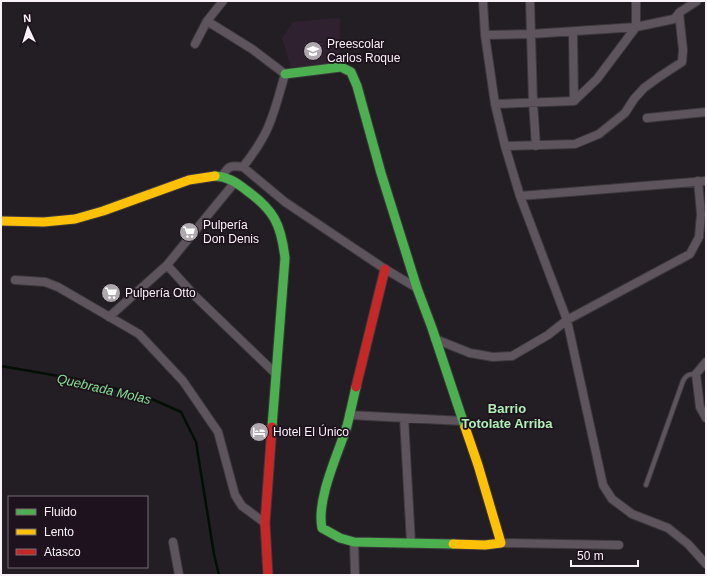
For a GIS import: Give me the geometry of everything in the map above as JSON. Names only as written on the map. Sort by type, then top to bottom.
[{"type":"street","points":[[195,44],[207,21],[223,1]]},
{"type":"street","points":[[483,1],[485,35],[495,104],[505,146],[520,196],[567,320],[603,485],[612,499],[632,514],[668,528],[688,544],[706,564]]},
{"type":"street","points":[[530,1],[536,146]]},
{"type":"street","points":[[495,104],[574,101],[597,79],[636,27],[636,1]]},
{"type":"street","points":[[485,35],[573,32],[636,27],[674,19],[679,13],[698,1]]},
{"type":"street","points":[[505,146],[575,144],[599,134],[625,113],[634,99],[644,88],[682,62],[683,57],[679,13]]},
{"type":"street","points":[[207,21],[252,49],[284,74],[341,67],[350,72],[357,86],[381,173],[417,288],[478,465],[501,543]]},
{"type":"street","points":[[573,32],[574,101]]},
{"type":"street","points":[[243,167],[256,149],[269,125],[284,74]]},
{"type":"street","points":[[647,118],[706,112]]},
{"type":"street","points":[[222,177],[227,168],[231,166],[243,167],[285,202],[417,288]]},
{"type":"street","points":[[1,221],[59,221],[85,216],[186,181],[207,176],[226,177],[256,197],[268,208],[276,219],[283,237],[285,258],[265,523],[268,575]]},
{"type":"street","points":[[435,340],[470,353],[493,357],[512,356],[548,335],[567,320],[690,254],[700,237],[702,181],[520,196]]},
{"type":"street","points":[[109,317],[167,265],[235,182]]},
{"type":"street","points":[[167,265],[196,297],[276,374]]},
{"type":"street","points":[[385,268],[349,415],[322,502],[320,518],[322,528],[340,538],[354,542],[485,545],[501,543],[619,544]]},
{"type":"street","points":[[15,280],[45,282],[58,287],[139,334],[183,381],[218,432],[235,495],[242,506],[265,523]]},
{"type":"street","points":[[706,362],[696,374],[700,407],[706,418]]},
{"type":"street","points":[[349,415],[463,422]]},
{"type":"street","points":[[404,418],[411,543]]},
{"type":"street","points":[[172,542],[179,575]]},
{"type":"street","points":[[354,542],[355,575]]},
{"type":"lane","points":[[646,485],[683,381],[689,374],[696,374]]},
{"type":"shaded area","name":"Preescolar Carlos Roque","points":[[340,18],[339,64],[291,67],[282,38],[293,22]]},
{"type":"waterway","name":"Quebrada Molas","points":[[1,366],[76,379],[145,396],[181,412],[196,442],[214,554],[219,575]]},
{"type":"traffic: fast","points":[[285,74],[341,67],[351,72],[357,86],[381,173],[417,288],[465,427]]},
{"type":"traffic: fast","points":[[215,176],[224,177],[235,182],[256,197],[270,211],[281,236],[285,258],[272,427]]},
{"type":"traffic: fast","points":[[356,387],[347,426],[325,491],[322,504],[322,528],[340,538],[354,542],[453,544]]},
{"type":"traffic: slow","points":[[1,221],[44,222],[75,219],[103,211],[189,180],[215,176]]},
{"type":"traffic: slow","points":[[453,544],[485,545],[501,543],[465,427]]},
{"type":"traffic: jam","points":[[356,387],[385,269]]},
{"type":"traffic: jam","points":[[268,575],[265,523],[272,427]]},
{"type":"place","name":"Preescolar Carlos Roque","points":[[313,51]]},
{"type":"place","name":"Pulpería Don Denis","points":[[189,232]]},
{"type":"place","name":"Pulpería Otto","points":[[111,293]]},
{"type":"place","name":"Hotel El Único","points":[[259,432]]},
{"type":"district","name":"Barrio Totolate Arriba","points":[[507,416]]}]
